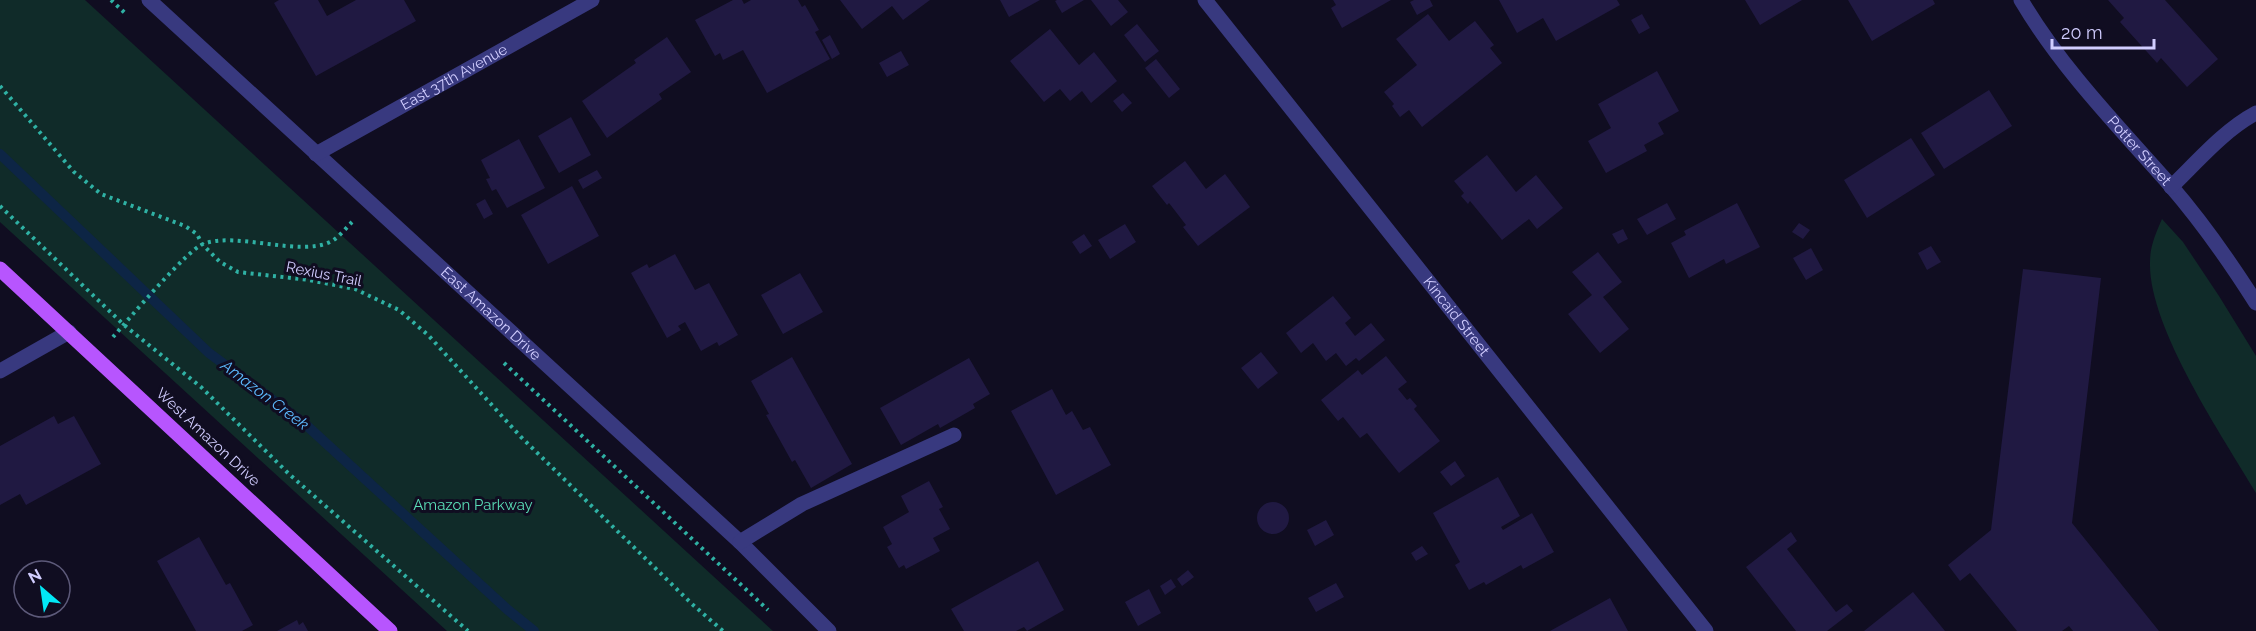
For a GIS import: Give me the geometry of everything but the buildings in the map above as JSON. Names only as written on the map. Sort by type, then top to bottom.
[{"type":"main road","name":"West Amazon Drive","points":[[0,269],[390,631]]},
{"type":"street","name":"East Amazon Drive","points":[[149,0],[740,542],[829,631]]},
{"type":"street","name":"East 37th Avenue","points":[[316,154],[592,0]]},
{"type":"street","name":"Kincaid Street","points":[[1205,0],[1706,631]]},
{"type":"street","name":"Potter Street","points":[[2021,0],[2056,55],[2094,102],[2171,187],[2223,252],[2256,303]]},
{"type":"street","points":[[2171,187],[2246,118],[2256,113]]},
{"type":"street","points":[[0,371],[69,332]]},
{"type":"street","points":[[740,542],[802,504],[954,435]]},
{"type":"path","name":"Rexius Trail","points":[[0,86],[74,172],[101,194],[185,226],[197,234],[202,244],[220,262],[238,272],[309,280],[355,289],[399,310],[428,335],[521,437],[692,604],[723,631]]},
{"type":"path","points":[[0,206],[124,325],[201,387],[289,474],[468,631]]},
{"type":"path","points":[[113,337],[187,257],[202,244],[219,240],[317,246],[333,240],[352,222]]},
{"type":"green space","name":"Amazon Parkway","points":[[0,0],[85,0],[773,631],[447,631],[0,222]]},
{"type":"green space","points":[[2162,219],[2183,242],[2256,356],[2256,493],[2190,381],[2161,318],[2153,288],[2150,256]]},
{"type":"waterway","name":"Amazon Creek","points":[[0,154],[209,353],[305,424],[508,610],[534,631]]}]
